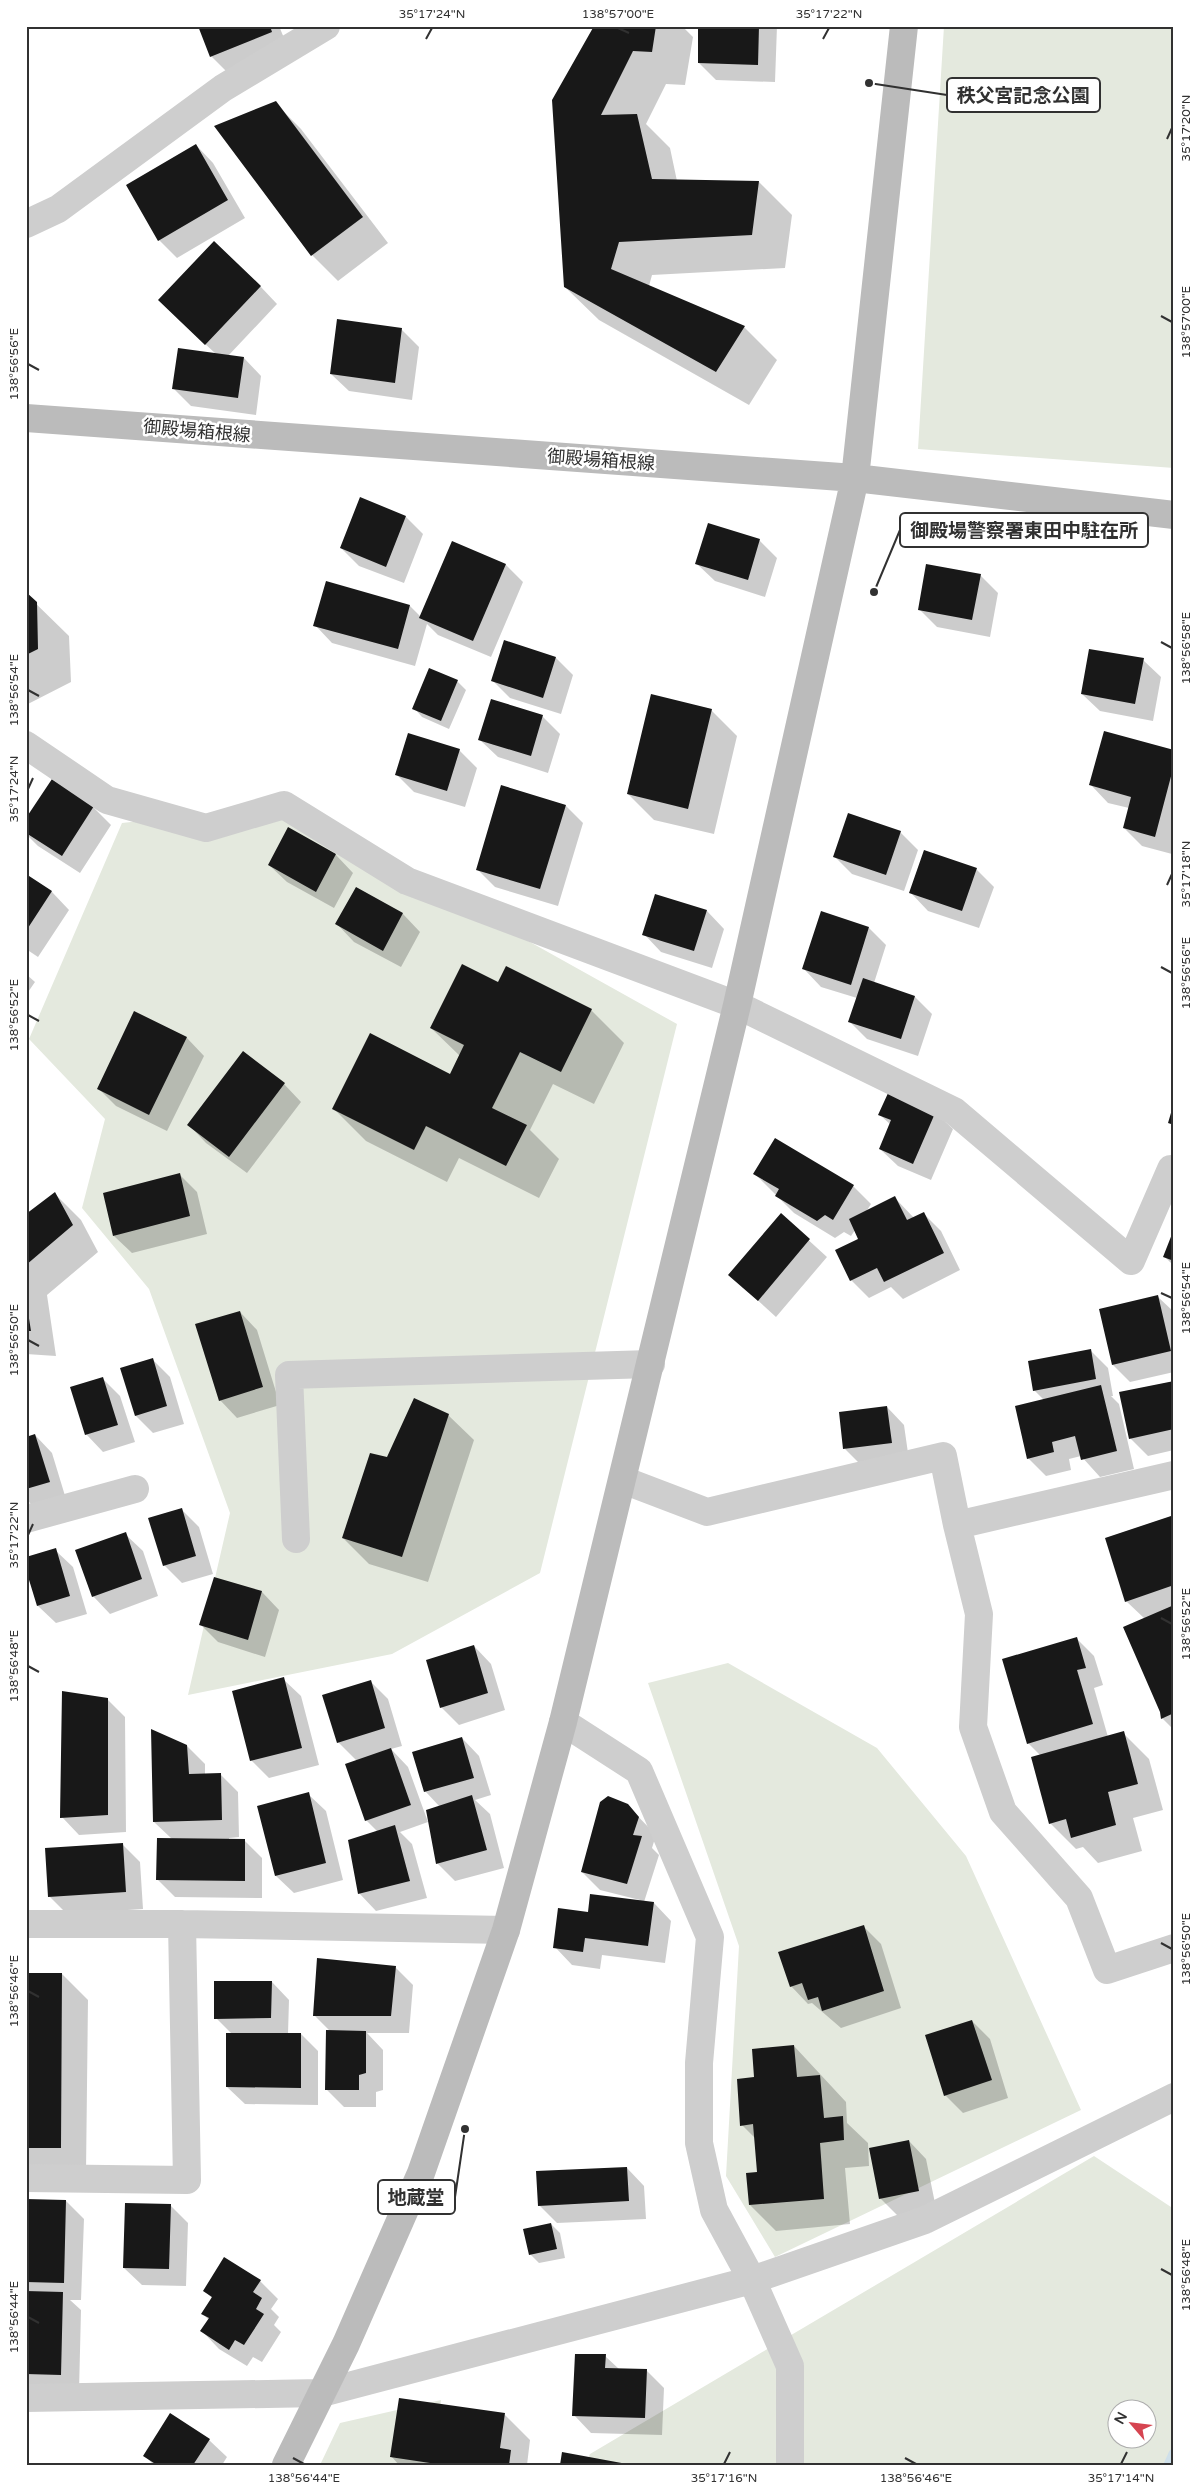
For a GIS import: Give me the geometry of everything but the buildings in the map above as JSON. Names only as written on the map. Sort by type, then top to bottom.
[{"type":"street","points":[[26,224],[58,209],[223,88],[326,26]]},
{"type":"street","points":[[286,2465],[322,2393],[421,2173],[506,1930],[563,1722],[737,1005],[856,478],[904,26]]},
{"type":"street","name":"御殿場箱根線","points":[[26,418],[856,478],[1174,515]]},
{"type":"street","points":[[26,745],[107,800],[206,828],[284,806],[407,881],[737,1005],[954,1112],[1131,1261],[1170,1169],[1174,1169]]},
{"type":"street","points":[[296,1539],[289,1375],[651,1364]]},
{"type":"street","points":[[623,1480],[707,1512],[943,1456],[979,1614],[973,1727],[1004,1812],[1079,1898],[1108,1970],[1174,1948]]},
{"type":"street","points":[[958,1525],[1174,1475]]},
{"type":"street","points":[[26,1519],[135,1489]]},
{"type":"street","points":[[563,1722],[639,1771],[710,1937],[699,2063],[698,2142],[714,2210],[752,2280],[790,2366],[790,2465]]},
{"type":"street","points":[[26,1924],[182,1924],[506,1930]]},
{"type":"street","points":[[26,2178],[187,2180],[182,1924]]},
{"type":"street","points":[[26,2398],[322,2393],[752,2280],[925,2220],[1174,2097]]},
{"type":"shaded area","points":[[944,26],[1174,26],[1174,468],[918,449]]},
{"type":"shaded area","points":[[284,805],[677,1024],[540,1573],[392,1654],[188,1695],[230,1513],[149,1289],[82,1208],[105,1119],[29,1039],[122,823]]},
{"type":"shaded area","points":[[728,1663],[877,1748],[966,1856],[1081,2110],[775,2257],[726,2176],[739,1946],[648,1683]]},
{"type":"shaded area","points":[[1094,2156],[1174,2209],[1174,2465],[585,2465],[590,2454]]},
{"type":"shaded area","points":[[441,2400],[434,2465],[320,2465],[340,2423]]},
{"type":"waterway","points":[[1169,2465],[1174,2454]]},
{"type":"place","name":"秩父宮記念公園","points":[[869,83]]},
{"type":"place","name":"御殿場警察署東田中駐在所","points":[[874,592]]},
{"type":"place","name":"地蔵堂","points":[[465,2129]]}]
